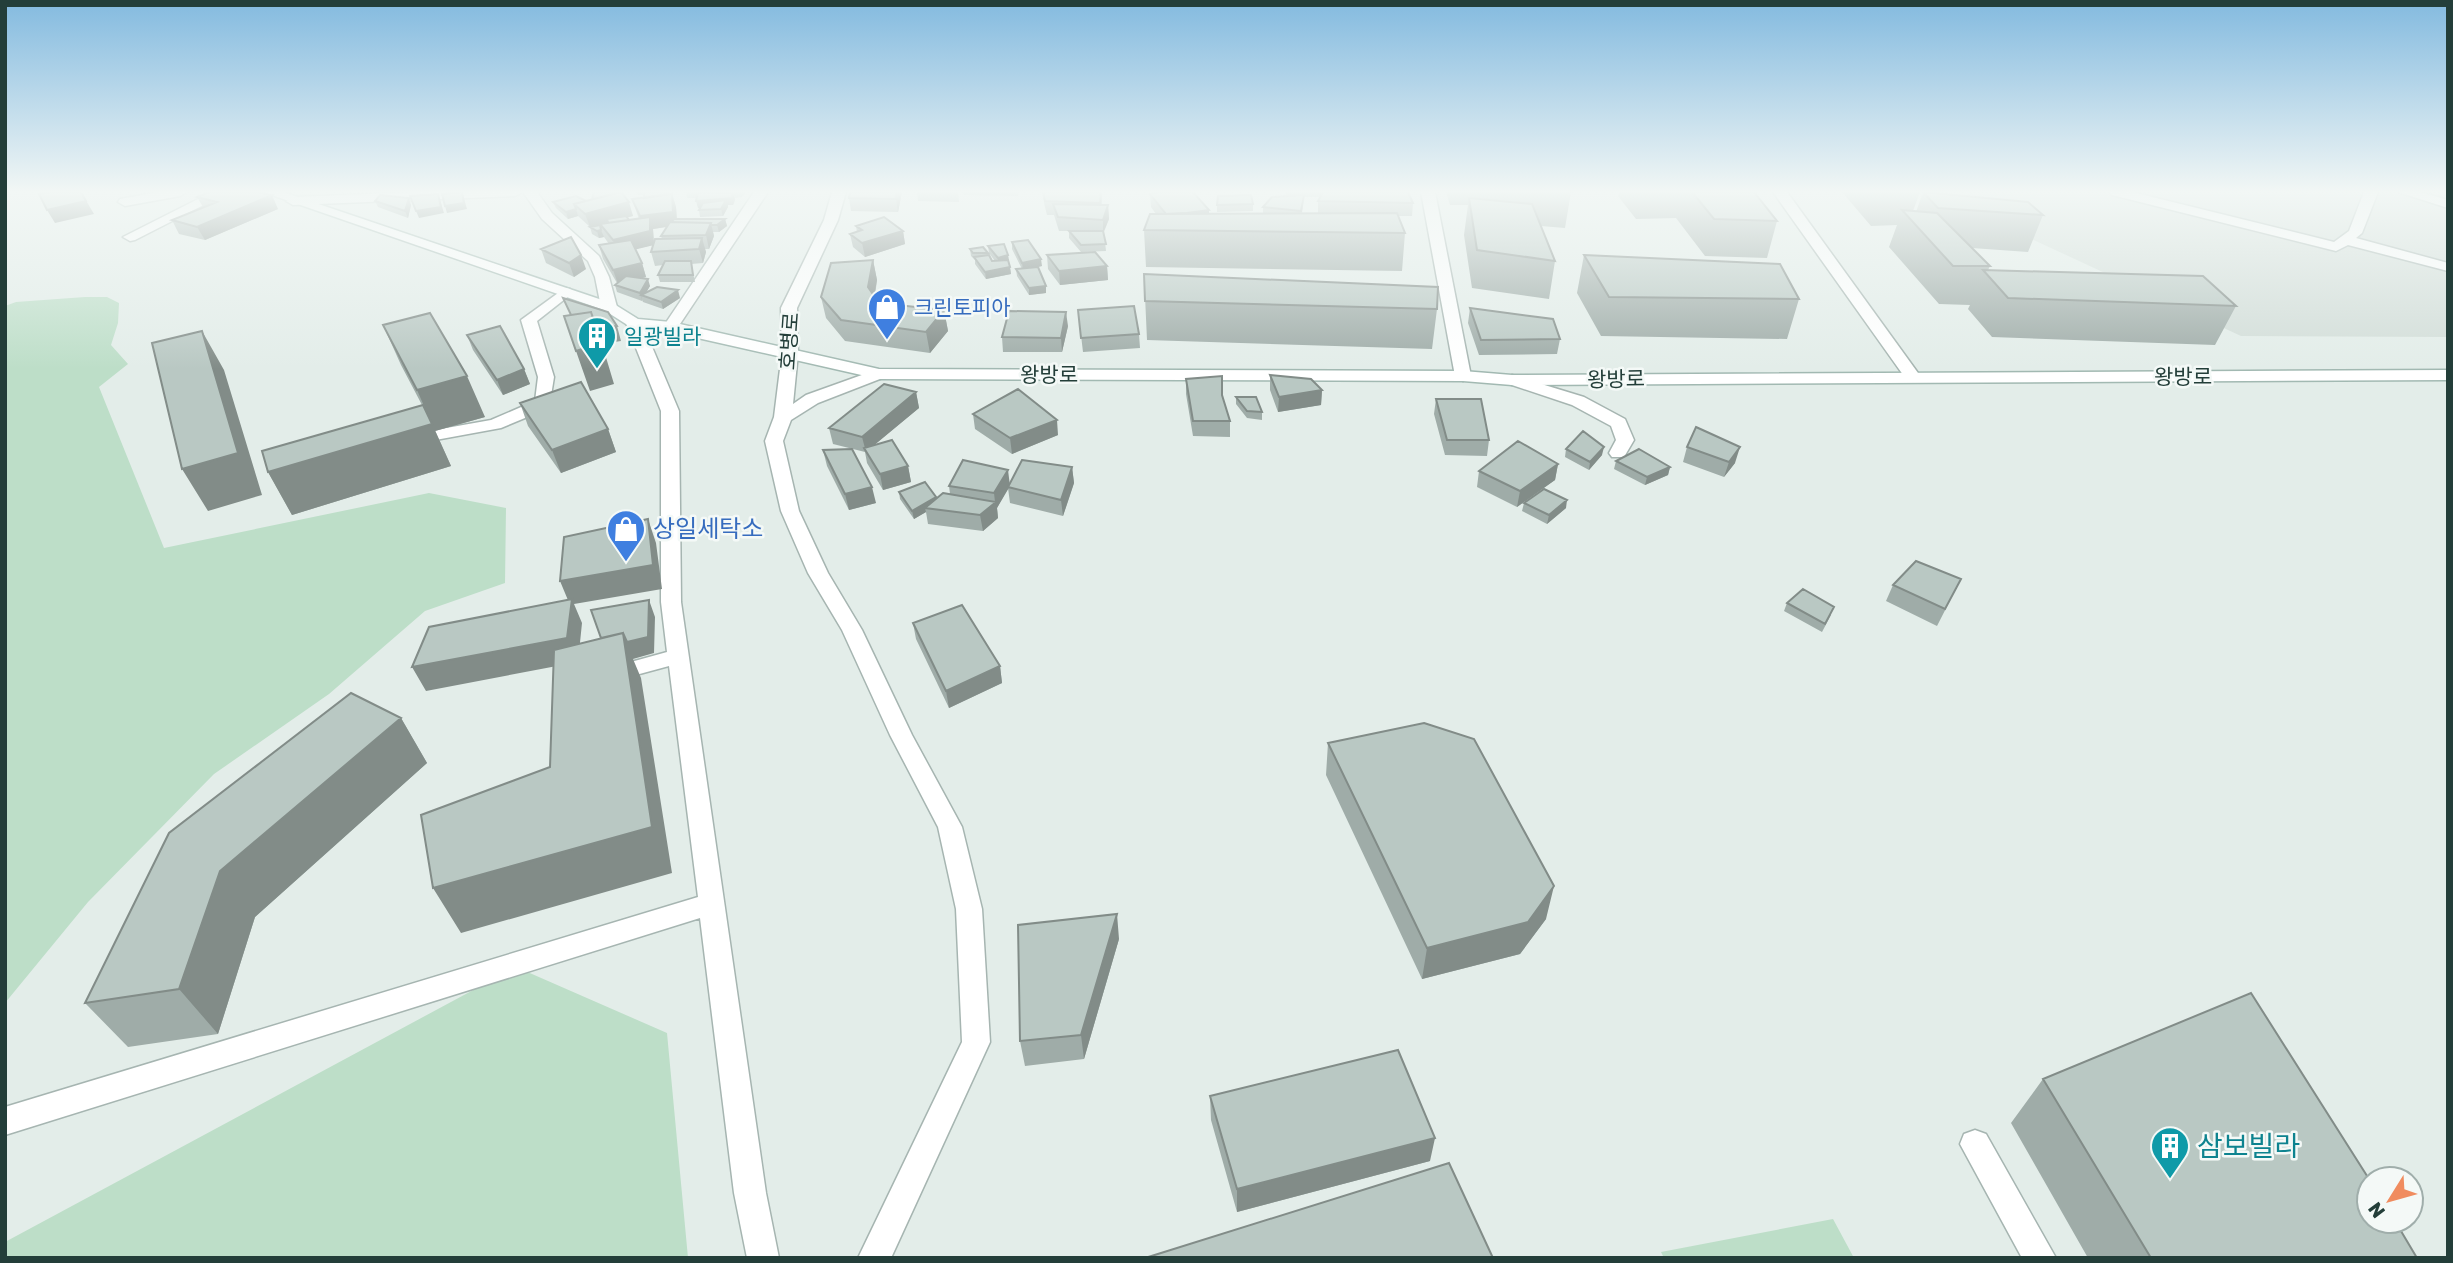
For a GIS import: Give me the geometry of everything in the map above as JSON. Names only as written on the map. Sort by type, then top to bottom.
[{"type":"street","points":[[442,251],[609,307],[634,323],[671,327],[722,251]]},
{"type":"street","points":[[585,251],[594,259],[602,277],[609,307]]},
{"type":"street","name":"호병로","points":[[816,251],[789,308],[783,417],[774,441],[790,511],[818,573],[852,630],[901,735],[950,827],[969,909],[976,1042],[874,1258]]},
{"type":"street","points":[[1439,251],[1463,376]]},
{"type":"street","points":[[1822,251],[1912,376]]},
{"type":"street","points":[[2387,251],[2448,267]]},
{"type":"street","points":[[430,436],[495,424],[543,404],[546,377],[529,320],[565,292]]},
{"type":"street","points":[[634,323],[670,411],[671,602],[750,1193],[763,1258]]},
{"type":"street","name":"왕방로","points":[[671,327],[879,374],[1463,376],[1512,380],[2448,375]]},
{"type":"street","points":[[783,417],[812,399],[879,374]]},
{"type":"street","points":[[1512,380],[1578,401],[1619,424],[1625,440],[1618,453]]},
{"type":"street","points":[[587,682],[678,656]]},
{"type":"street","points":[[5,1121],[710,904]]},
{"type":"street","points":[[1975,1144],[2040,1258]]},
{"type":"shaded area","points":[[2057,251],[2448,251],[2448,337],[2241,336]]},
{"type":"green space","points":[[107,297],[119,303],[118,323],[111,345],[128,364],[99,387],[164,548],[429,493],[506,508],[505,583],[425,611],[329,694],[214,774],[88,902],[5,1003],[5,306],[16,302]]},
{"type":"green space","points":[[516,967],[667,1033],[688,1258],[5,1258],[5,1242]]},
{"type":"green space","points":[[1833,1219],[1854,1258],[1664,1258],[1661,1252]]},
{"type":"building","points":[[545,251],[579,251],[581,255],[569,263]]},
{"type":"building","points":[[602,251],[636,251],[642,263],[613,270]]},
{"type":"building","points":[[971,251],[988,253],[973,253]]},
{"type":"building","points":[[992,251],[1007,251],[1008,255],[998,258]]},
{"type":"building","points":[[1016,251],[1035,251],[1041,259],[1022,263]]},
{"type":"building","points":[[1484,251],[1551,251],[1555,261]]},
{"type":"building","points":[[1939,251],[1975,251],[1990,266],[1953,266]]},
{"type":"building","points":[[1095,252],[1107,266],[1059,271],[1047,255]]},
{"type":"building","points":[[989,255],[992,261],[1008,260],[1010,267],[985,272],[974,257]]},
{"type":"building","points":[[1584,255],[1780,264],[1799,299],[1609,297]]},
{"type":"building","points":[[873,260],[868,287],[879,303],[944,310],[926,332],[841,320],[821,297],[831,263]]},
{"type":"building","points":[[665,261],[691,261],[693,275],[658,275]]},
{"type":"building","points":[[1038,267],[1046,286],[1029,288],[1016,269]]},
{"type":"building","points":[[1983,270],[2203,276],[2236,306],[2008,298]]},
{"type":"building","points":[[1144,274],[1438,287],[1437,309],[1145,301]]},
{"type":"building","points":[[626,276],[648,279],[640,293],[615,285]]},
{"type":"building","points":[[657,287],[678,290],[661,302],[641,295]]},
{"type":"building","points":[[563,298],[608,312],[617,326],[597,329],[591,312],[571,315]]},
{"type":"building","points":[[1134,306],[1139,334],[1081,338],[1078,310]]},
{"type":"building","points":[[1470,308],[1553,319],[1560,339],[1481,340]]},
{"type":"building","points":[[1009,311],[1066,312],[1061,338],[1002,337]]},
{"type":"building","points":[[591,312],[601,343],[576,351],[564,316]]},
{"type":"building","points":[[430,313],[467,376],[417,390],[383,325]]},
{"type":"building","points":[[500,326],[524,369],[497,380],[467,335]]},
{"type":"building","points":[[202,331],[238,453],[182,469],[152,343]]},
{"type":"building","points":[[1270,375],[1311,379],[1322,390],[1279,397]]},
{"type":"building","points":[[1222,376],[1222,395],[1230,421],[1193,421],[1186,379]]},
{"type":"building","points":[[581,382],[608,429],[552,450],[520,403]]},
{"type":"building","points":[[884,384],[916,392],[862,437],[829,428]]},
{"type":"building","points":[[1018,389],[1057,420],[1010,438],[973,414]]},
{"type":"building","points":[[1236,397],[1256,397],[1262,412],[1247,411]]},
{"type":"building","points":[[1436,399],[1481,399],[1489,440],[1447,440]]},
{"type":"building","points":[[423,405],[432,424],[268,472],[262,451]]},
{"type":"building","points":[[1696,427],[1740,447],[1729,462],[1687,447]]},
{"type":"building","points":[[1583,431],[1604,447],[1590,462],[1566,449]]},
{"type":"building","points":[[892,440],[908,466],[880,474],[864,448]]},
{"type":"building","points":[[1518,441],[1558,464],[1520,491],[1479,471]]},
{"type":"building","points":[[852,449],[872,487],[845,494],[823,450]]},
{"type":"building","points":[[1639,449],[1670,467],[1647,477],[1616,461]]},
{"type":"building","points":[[963,460],[1008,470],[994,493],[949,486]]},
{"type":"building","points":[[1022,460],[1072,467],[1061,500],[1008,487]]},
{"type":"building","points":[[925,482],[936,497],[912,511],[899,492]]},
{"type":"building","points":[[1544,489],[1567,500],[1549,515],[1524,503]]},
{"type":"building","points":[[943,493],[996,502],[980,515],[925,508]]},
{"type":"building","points":[[648,519],[653,565],[560,581],[564,537]]},
{"type":"building","points":[[1916,561],[1961,579],[1945,609],[1893,585]]},
{"type":"building","points":[[1803,589],[1834,607],[1825,624],[1787,603]]},
{"type":"building","points":[[572,599],[567,638],[412,667],[429,627]]},
{"type":"building","points":[[649,600],[648,637],[627,642],[623,633],[601,638],[591,610]]},
{"type":"building","points":[[962,605],[1000,666],[946,691],[913,623]]},
{"type":"building","points":[[623,633],[652,827],[433,888],[421,815],[550,767],[554,650]]},
{"type":"building","points":[[351,693],[401,718],[220,871],[179,989],[85,1003],[169,833]]},
{"type":"building","points":[[1424,723],[1474,739],[1554,886],[1528,922],[1427,948],[1328,743]]},
{"type":"building","points":[[1117,914],[1081,1035],[1020,1041],[1018,925]]},
{"type":"building","name":"삼보빌라","points":[[2251,993],[2360,1165],[2355,1165],[2355,1235],[2403,1235],[2417,1258],[2151,1258],[2043,1079]]},
{"type":"building","points":[[1398,1050],[1435,1138],[1237,1189],[1210,1096]]},
{"type":"building","points":[[1449,1163],[1493,1258],[1145,1258]]},
{"type":"place","name":"크린토피아","points":[[887,341]]},
{"type":"place","name":"일광빌라","points":[[597,370]]},
{"type":"place","name":"상일세탁소","points":[[626,563]]},
{"type":"place","name":"삼보빌라","points":[[2170,1180]]}]
